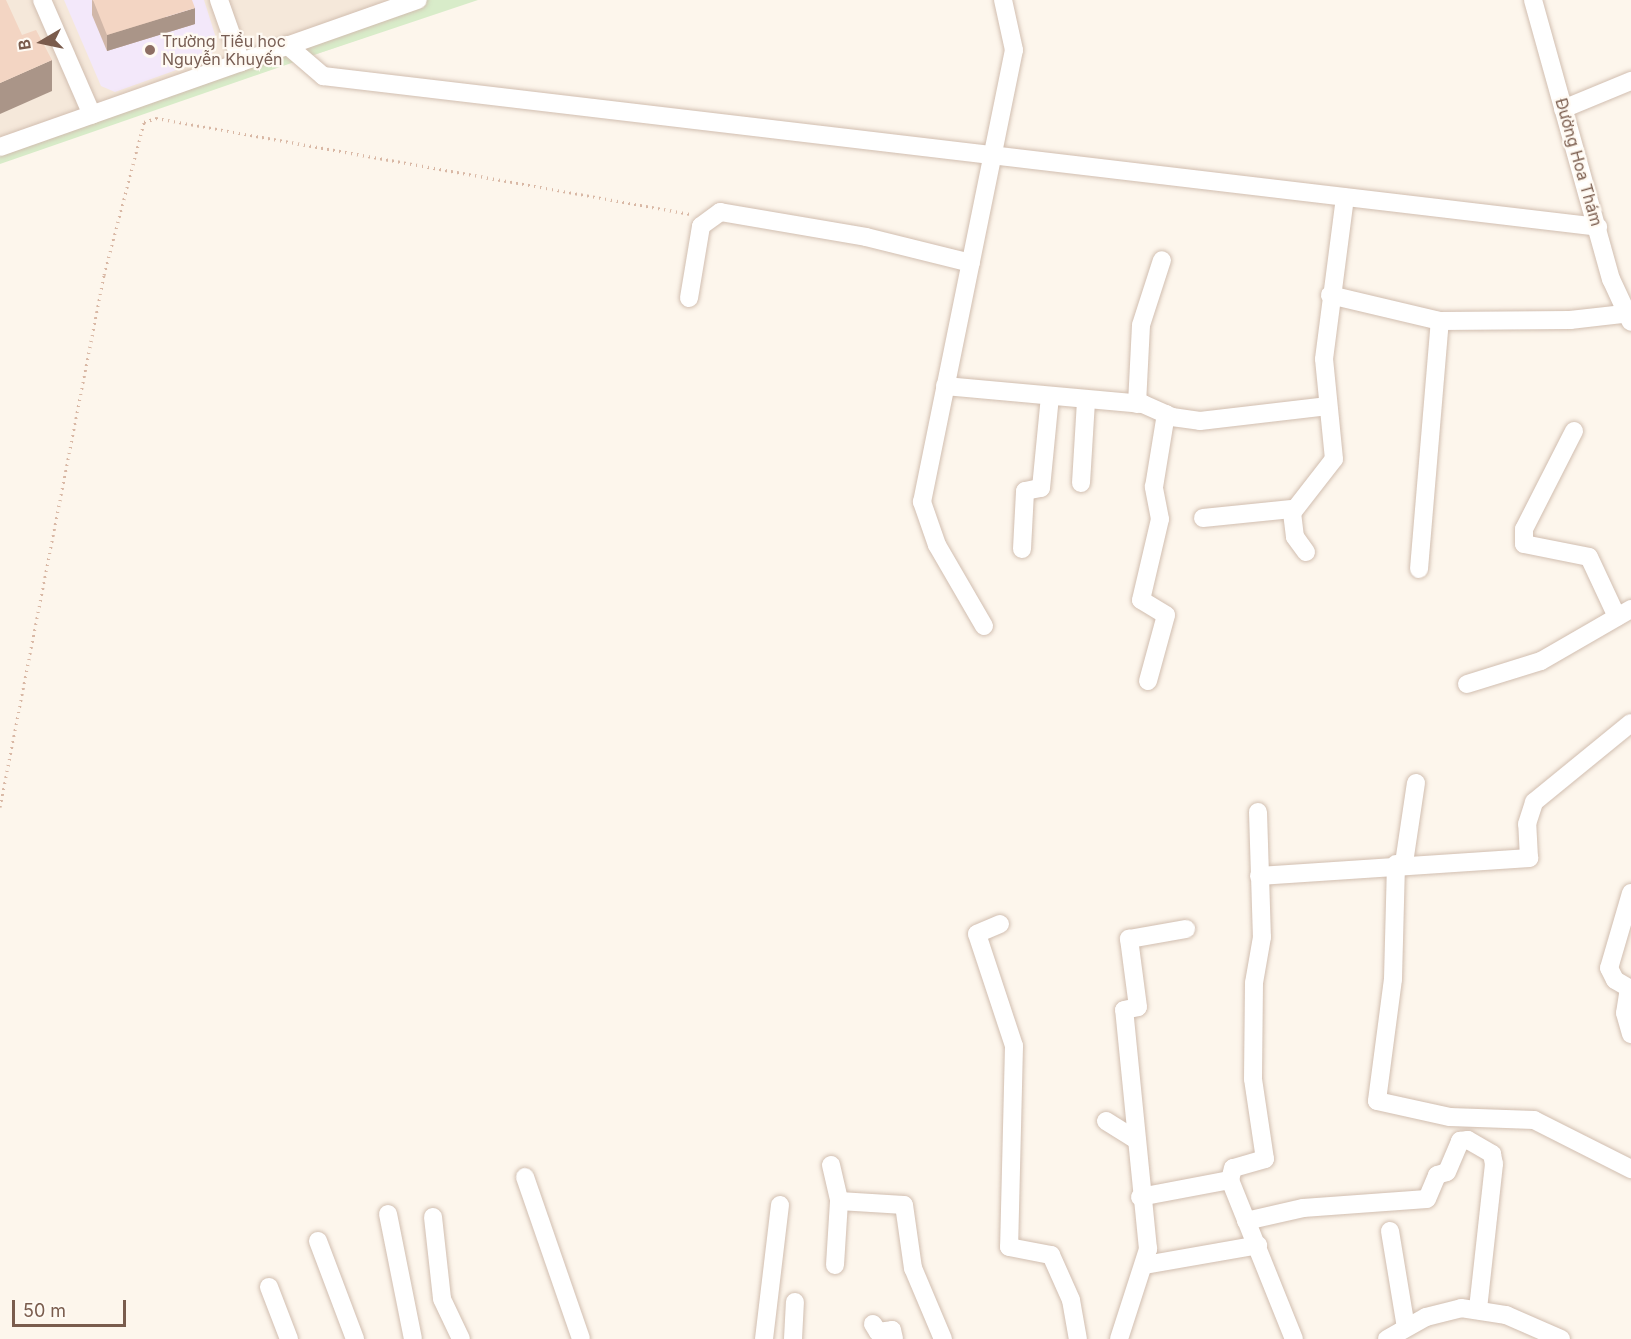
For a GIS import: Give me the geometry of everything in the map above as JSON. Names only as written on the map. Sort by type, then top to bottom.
[{"type":"street","points":[[42,0],[92,115]]},
{"type":"street","points":[[219,0],[241,62]]},
{"type":"street","points":[[0,147],[418,0]]},
{"type":"street","points":[[984,627],[923,511],[926,469],[971,263],[988,156],[1015,46],[1003,0]]},
{"type":"street","name":"Đường Hoa Thám","points":[[1533,0],[1598,227],[1629,316]]},
{"type":"street","points":[[287,45],[323,76],[1598,227]]},
{"type":"street","points":[[1563,109],[1631,81]]},
{"type":"street","points":[[1203,518],[1292,509],[1333,463],[1324,359],[1330,295],[1345,197]]},
{"type":"street","points":[[689,298],[699,233],[707,217],[720,212],[866,237],[971,263]]},
{"type":"street","points":[[1137,404],[1141,325],[1162,260]]},
{"type":"street","points":[[1330,295],[1440,321],[1570,321],[1629,316]]},
{"type":"street","points":[[1419,569],[1440,321]]},
{"type":"street","points":[[945,386],[1137,404],[1166,414],[1223,421],[1328,406]]},
{"type":"street","points":[[1022,549],[1024,491],[1041,488],[1050,397]]},
{"type":"street","points":[[1081,483],[1086,401]]},
{"type":"street","points":[[1148,681],[1165,618],[1141,597],[1160,519],[1154,487],[1166,414]]},
{"type":"street","points":[[1467,684],[1541,661],[1624,613],[1589,557],[1524,544],[1524,529],[1574,431]]},
{"type":"street","points":[[1292,509],[1295,537],[1306,552]]},
{"type":"street","points":[[1259,876],[1400,864],[1529,858],[1527,824],[1534,802],[1631,723]]},
{"type":"street","points":[[1416,783],[1400,864],[1392,979],[1377,1101],[1450,1117],[1534,1120],[1631,1169]]},
{"type":"street","points":[[1258,813],[1262,948],[1254,983],[1253,1078],[1265,1159],[1233,1168],[1230,1180],[1294,1339]]},
{"type":"street","points":[[1630,897],[1610,968],[1615,980],[1629,988],[1625,1013],[1631,1034]]},
{"type":"street","points":[[1000,924],[977,934],[1014,1046],[1009,1247],[1051,1255],[1071,1300],[1078,1339]]},
{"type":"street","points":[[1119,1339],[1148,1249],[1140,1197],[1124,1010],[1138,1006],[1129,939],[1186,929]]},
{"type":"street","points":[[1106,1121],[1136,1140]]},
{"type":"street","points":[[1246,1221],[1303,1208],[1427,1199],[1437,1175],[1447,1172],[1460,1141],[1468,1140],[1492,1154],[1494,1164],[1478,1309]]},
{"type":"street","points":[[831,1165],[839,1201],[835,1265]]},
{"type":"street","points":[[525,1178],[577,1338]]},
{"type":"street","points":[[1140,1197],[1230,1180]]},
{"type":"street","points":[[839,1201],[904,1205],[913,1268],[943,1339]]},
{"type":"street","points":[[764,1339],[780,1205]]},
{"type":"street","points":[[388,1214],[413,1339]]},
{"type":"street","points":[[432,1217],[442,1299],[461,1339]]},
{"type":"street","points":[[1390,1231],[1413,1330]]},
{"type":"street","points":[[318,1241],[355,1339]]},
{"type":"street","points":[[1144,1265],[1258,1245]]},
{"type":"street","points":[[269,1287],[289,1339]]},
{"type":"street","points":[[794,1339],[795,1302]]},
{"type":"street","points":[[1387,1339],[1461,1308],[1478,1309],[1530,1333],[1561,1339]]},
{"type":"street","points":[[873,1324],[878,1332],[892,1330],[894,1339]]},
{"type":"path","points":[[0,807],[101,286],[144,122],[156,118],[707,217]]},
{"type":"shaded area","points":[[0,0],[473,0],[0,163]]},
{"type":"shaded area","name":"Trường Tiểu học Nguyễn Khuyến","points":[[64,0],[204,0],[217,41],[210,58],[115,92],[101,86]]},
{"type":"green space","points":[[419,0],[478,0],[305,58],[289,45]]},
{"type":"green space","points":[[287,46],[303,59],[0,164],[0,147]]},
{"type":"building","points":[[0,0],[6,0],[22,35],[36,30],[52,60],[0,83]]},
{"type":"building","points":[[93,0],[192,0],[195,8],[107,35]]},
{"type":"place","name":"Trường Tiểu học Nguyễn Khuyến","points":[[150,50]]}]
